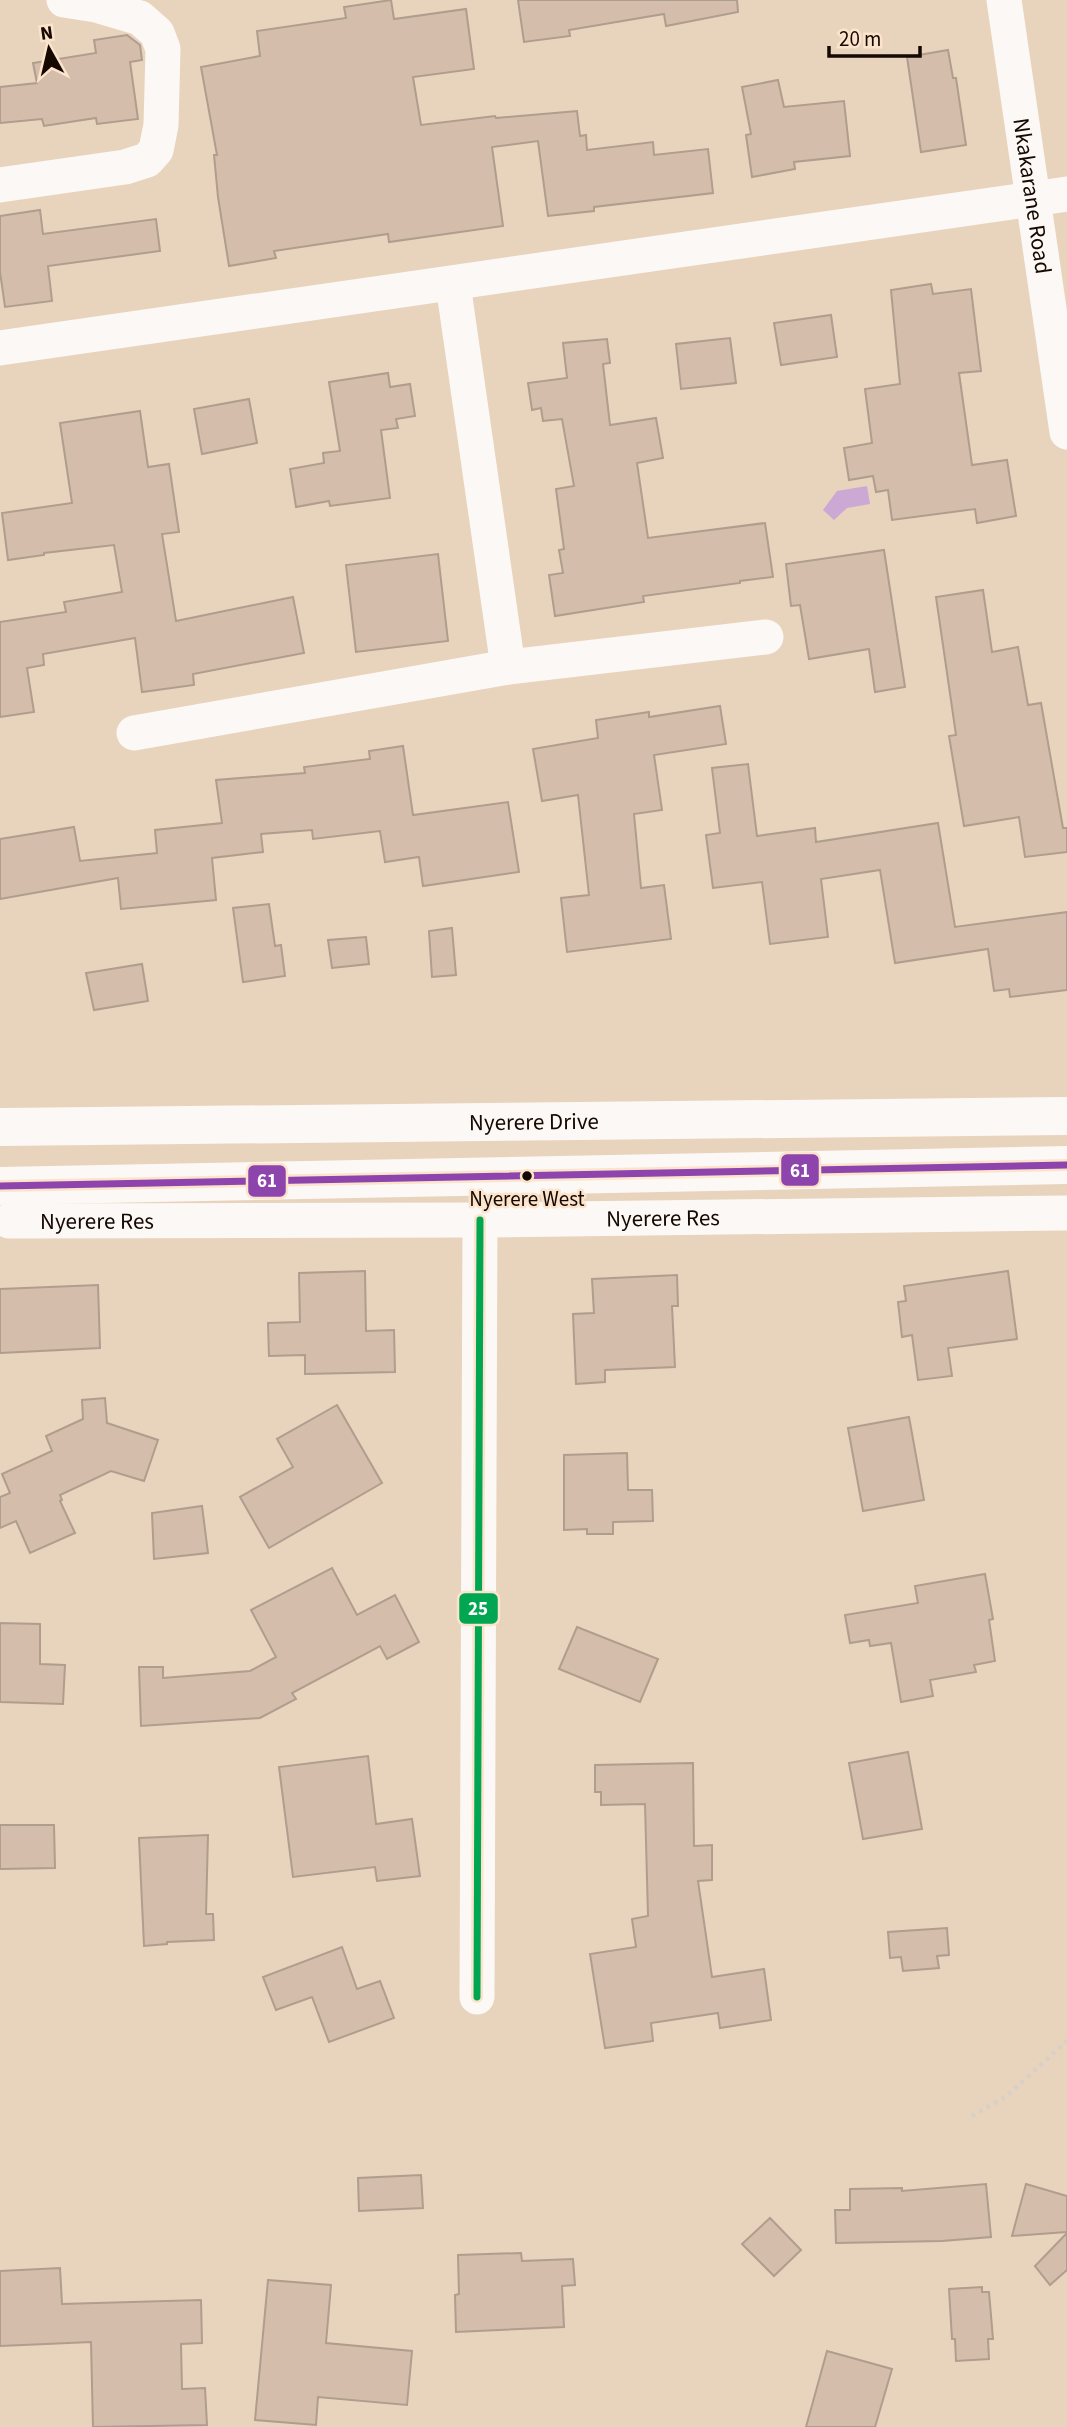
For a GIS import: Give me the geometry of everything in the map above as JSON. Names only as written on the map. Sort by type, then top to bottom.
[{"type":"main road","name":"Nyerere Drive","points":[[0,1127],[1067,1116]]},
{"type":"main road","points":[[4,1204],[1067,1165]]},
{"type":"street","points":[[0,185],[125,167],[147,160],[156,150],[161,125],[163,49],[157,33],[140,19],[96,5],[64,0]]},
{"type":"street","name":"Nkakarane Road","points":[[1003,0],[1050,196],[1067,432]]},
{"type":"street","points":[[0,348],[1050,196]]},
{"type":"street","points":[[453,284],[508,667]]},
{"type":"street","points":[[134,733],[508,667],[766,637]]},
{"type":"street","name":"Nyerere Res","points":[[4,1204],[480,1220],[1067,1213]]},
{"type":"street","points":[[477,1997],[480,1220]]},
{"type":"path","points":[[972,2116],[1005,2097],[1067,2041]]},
{"type":"shaded area","points":[[867,486],[870,504],[847,508],[834,520],[823,510],[837,491]]},
{"type":"building","points":[[391,0],[394,19],[466,9],[474,69],[413,77],[421,125],[495,116],[577,111],[580,136],[586,135],[587,150],[653,142],[654,155],[708,149],[713,193],[594,207],[594,211],[548,216],[538,141],[492,147],[503,226],[389,242],[388,234],[274,251],[276,258],[229,266],[218,197],[214,155],[217,155],[201,67],[260,56],[257,31],[346,18],[344,7]]},
{"type":"building","points":[[518,0],[737,0],[738,12],[666,26],[664,14],[569,30],[570,36],[524,42]]},
{"type":"building","points":[[127,35],[140,45],[142,60],[130,62],[138,119],[97,124],[96,118],[44,126],[42,119],[0,123],[0,87],[37,83],[33,63],[96,53],[94,40]]},
{"type":"building","points":[[948,50],[953,78],[956,78],[966,145],[921,152],[907,57]]},
{"type":"building","points":[[778,80],[784,107],[844,101],[850,156],[794,162],[795,169],[752,177],[746,135],[751,134],[742,87]]},
{"type":"building","points":[[40,210],[43,234],[156,219],[160,251],[48,266],[52,301],[5,307],[0,272],[0,216]]},
{"type":"building","points":[[931,284],[933,294],[971,289],[981,371],[959,373],[972,465],[1007,460],[1016,516],[977,523],[975,509],[892,520],[888,490],[876,492],[873,476],[849,480],[844,448],[872,443],[865,389],[900,384],[891,290]]},
{"type":"building","points":[[831,315],[837,357],[781,365],[774,323]]},
{"type":"building","points":[[730,338],[736,383],[681,389],[676,344]]},
{"type":"building","points":[[607,339],[610,363],[603,364],[610,425],[656,418],[663,458],[637,463],[648,538],[765,523],[773,577],[643,596],[644,602],[555,616],[549,575],[563,573],[559,550],[564,549],[556,489],[574,486],[562,419],[543,421],[541,408],[532,410],[528,383],[567,378],[563,343]]},
{"type":"building","points":[[388,373],[390,387],[410,384],[415,416],[396,419],[398,428],[381,430],[390,498],[330,506],[329,501],[296,507],[290,469],[324,463],[323,453],[340,451],[329,382]]},
{"type":"building","points":[[249,399],[257,443],[202,454],[194,409]]},
{"type":"building","points":[[140,411],[148,467],[169,464],[179,532],[162,534],[176,621],[293,597],[304,653],[193,674],[194,685],[142,692],[135,638],[43,654],[44,665],[27,668],[34,712],[0,717],[0,622],[66,612],[64,602],[122,592],[114,545],[8,560],[2,513],[72,503],[60,423]]},
{"type":"building","points":[[884,550],[905,687],[875,692],[869,649],[809,659],[800,605],[791,606],[786,564]]},
{"type":"building","points":[[438,554],[448,641],[356,652],[346,565]]},
{"type":"building","points":[[983,590],[992,652],[1018,647],[1028,705],[1041,703],[1063,828],[1067,828],[1067,852],[1025,857],[1019,817],[964,826],[949,736],[956,735],[936,597]]},
{"type":"building","points":[[720,706],[726,744],[654,755],[662,810],[634,814],[641,888],[664,885],[671,939],[567,952],[561,898],[589,895],[578,795],[542,801],[533,749],[598,738],[596,720],[649,712],[649,717]]},
{"type":"building","points":[[403,746],[413,815],[508,802],[519,872],[423,886],[419,857],[385,862],[380,831],[313,839],[312,830],[261,834],[263,852],[212,858],[216,900],[121,909],[118,878],[0,899],[0,839],[74,827],[80,861],[157,853],[155,830],[222,823],[216,780],[305,773],[304,767],[370,759],[369,751]]},
{"type":"building","points":[[748,764],[757,836],[815,828],[816,842],[938,823],[955,927],[1067,912],[1067,990],[1010,997],[1009,989],[994,991],[988,949],[895,963],[880,870],[821,879],[828,937],[770,944],[762,882],[713,888],[706,835],[720,833],[712,768]]},
{"type":"building","points":[[269,904],[275,946],[281,945],[285,976],[243,982],[233,908]]},
{"type":"building","points":[[452,928],[456,975],[432,977],[429,931]]},
{"type":"building","points":[[366,937],[369,964],[332,968],[328,940]]},
{"type":"building","points":[[142,964],[148,1001],[94,1010],[86,973]]},
{"type":"building","points":[[365,1271],[366,1331],[394,1330],[395,1372],[305,1374],[305,1355],[269,1356],[268,1323],[300,1322],[299,1273]]},
{"type":"building","points":[[1008,1271],[1017,1339],[948,1348],[952,1376],[918,1380],[912,1335],[902,1337],[898,1302],[906,1301],[904,1286]]},
{"type":"building","points":[[677,1275],[678,1306],[672,1306],[675,1367],[605,1370],[605,1382],[576,1384],[573,1314],[594,1313],[592,1279]]},
{"type":"building","points":[[98,1285],[100,1348],[0,1353],[0,1289]]},
{"type":"building","points":[[105,1398],[107,1423],[158,1440],[144,1481],[111,1471],[60,1495],[60,1501],[75,1533],[30,1553],[16,1521],[0,1528],[0,1497],[10,1493],[2,1474],[52,1451],[46,1436],[83,1419],[82,1400]]},
{"type":"building","points":[[337,1405],[382,1483],[269,1548],[240,1497],[293,1467],[277,1439]]},
{"type":"building","points":[[909,1417],[924,1500],[863,1511],[848,1428]]},
{"type":"building","points":[[627,1453],[628,1490],[652,1490],[653,1521],[613,1522],[613,1534],[587,1534],[587,1529],[564,1530],[564,1455]]},
{"type":"building","points":[[202,1506],[208,1553],[154,1559],[152,1513]]},
{"type":"building","points":[[332,1568],[357,1615],[395,1595],[419,1642],[387,1659],[380,1646],[292,1693],[296,1699],[260,1718],[141,1726],[139,1667],[163,1667],[163,1678],[250,1671],[276,1657],[251,1610]]},
{"type":"building","points":[[985,1574],[993,1619],[989,1620],[995,1661],[974,1665],[976,1672],[930,1680],[933,1696],[901,1702],[891,1643],[870,1646],[869,1640],[850,1643],[845,1615],[918,1603],[915,1586]]},
{"type":"building","points":[[0,1623],[40,1624],[40,1664],[65,1665],[63,1704],[0,1702]]},
{"type":"building","points":[[577,1627],[658,1659],[640,1702],[559,1669]]},
{"type":"building","points":[[908,1752],[922,1829],[863,1839],[849,1763]]},
{"type":"building","points":[[368,1756],[376,1824],[412,1819],[420,1876],[377,1881],[375,1867],[293,1877],[279,1767]]},
{"type":"building","points":[[693,1763],[694,1846],[712,1845],[712,1880],[698,1881],[712,1977],[764,1969],[771,2020],[720,2028],[718,2013],[651,2023],[653,2041],[605,2048],[590,1954],[636,1947],[632,1919],[648,1916],[645,1804],[601,1805],[601,1792],[595,1792],[595,1765]]},
{"type":"building","points":[[0,1825],[54,1825],[55,1868],[0,1869]]},
{"type":"building","points":[[208,1835],[206,1914],[213,1914],[214,1940],[144,1946],[139,1838]]},
{"type":"building","points":[[947,1928],[949,1955],[937,1956],[939,1968],[903,1971],[901,1957],[890,1958],[888,1932]]},
{"type":"building","points":[[342,1947],[357,1989],[380,1981],[394,2018],[329,2042],[312,1997],[276,2010],[263,1977]]},
{"type":"building","points":[[421,2175],[423,2208],[359,2211],[358,2178]]},
{"type":"building","points":[[986,2184],[991,2237],[942,2241],[836,2243],[835,2210],[850,2210],[850,2189],[902,2188],[902,2191]]},
{"type":"building","points":[[1026,2184],[1067,2196],[1067,2232],[1012,2236]]},
{"type":"building","points":[[770,2218],[801,2250],[774,2276],[742,2244]]},
{"type":"building","points":[[1067,2233],[1067,2270],[1050,2285],[1035,2266]]},
{"type":"building","points":[[521,2253],[522,2261],[573,2259],[575,2285],[562,2286],[564,2327],[456,2332],[458,2255]]},
{"type":"building","points":[[60,2268],[62,2304],[201,2300],[202,2343],[181,2344],[182,2389],[205,2388],[207,2425],[93,2427],[91,2342],[0,2346],[0,2271]]},
{"type":"building","points":[[268,2280],[331,2285],[326,2343],[412,2351],[407,2405],[318,2397],[316,2425],[255,2420]]},
{"type":"building","points":[[982,2287],[982,2292],[989,2292],[993,2339],[988,2339],[989,2359],[956,2361],[949,2289]]},
{"type":"building","points":[[827,2351],[892,2369],[875,2427],[806,2427]]},
{"type":"transit line","name":"61","points":[[0,1186],[1067,1165]]},
{"type":"transit line","name":"25","points":[[477,1997],[480,1220]]},
{"type":"place","name":"Nyerere West","points":[[527,1176]]}]
